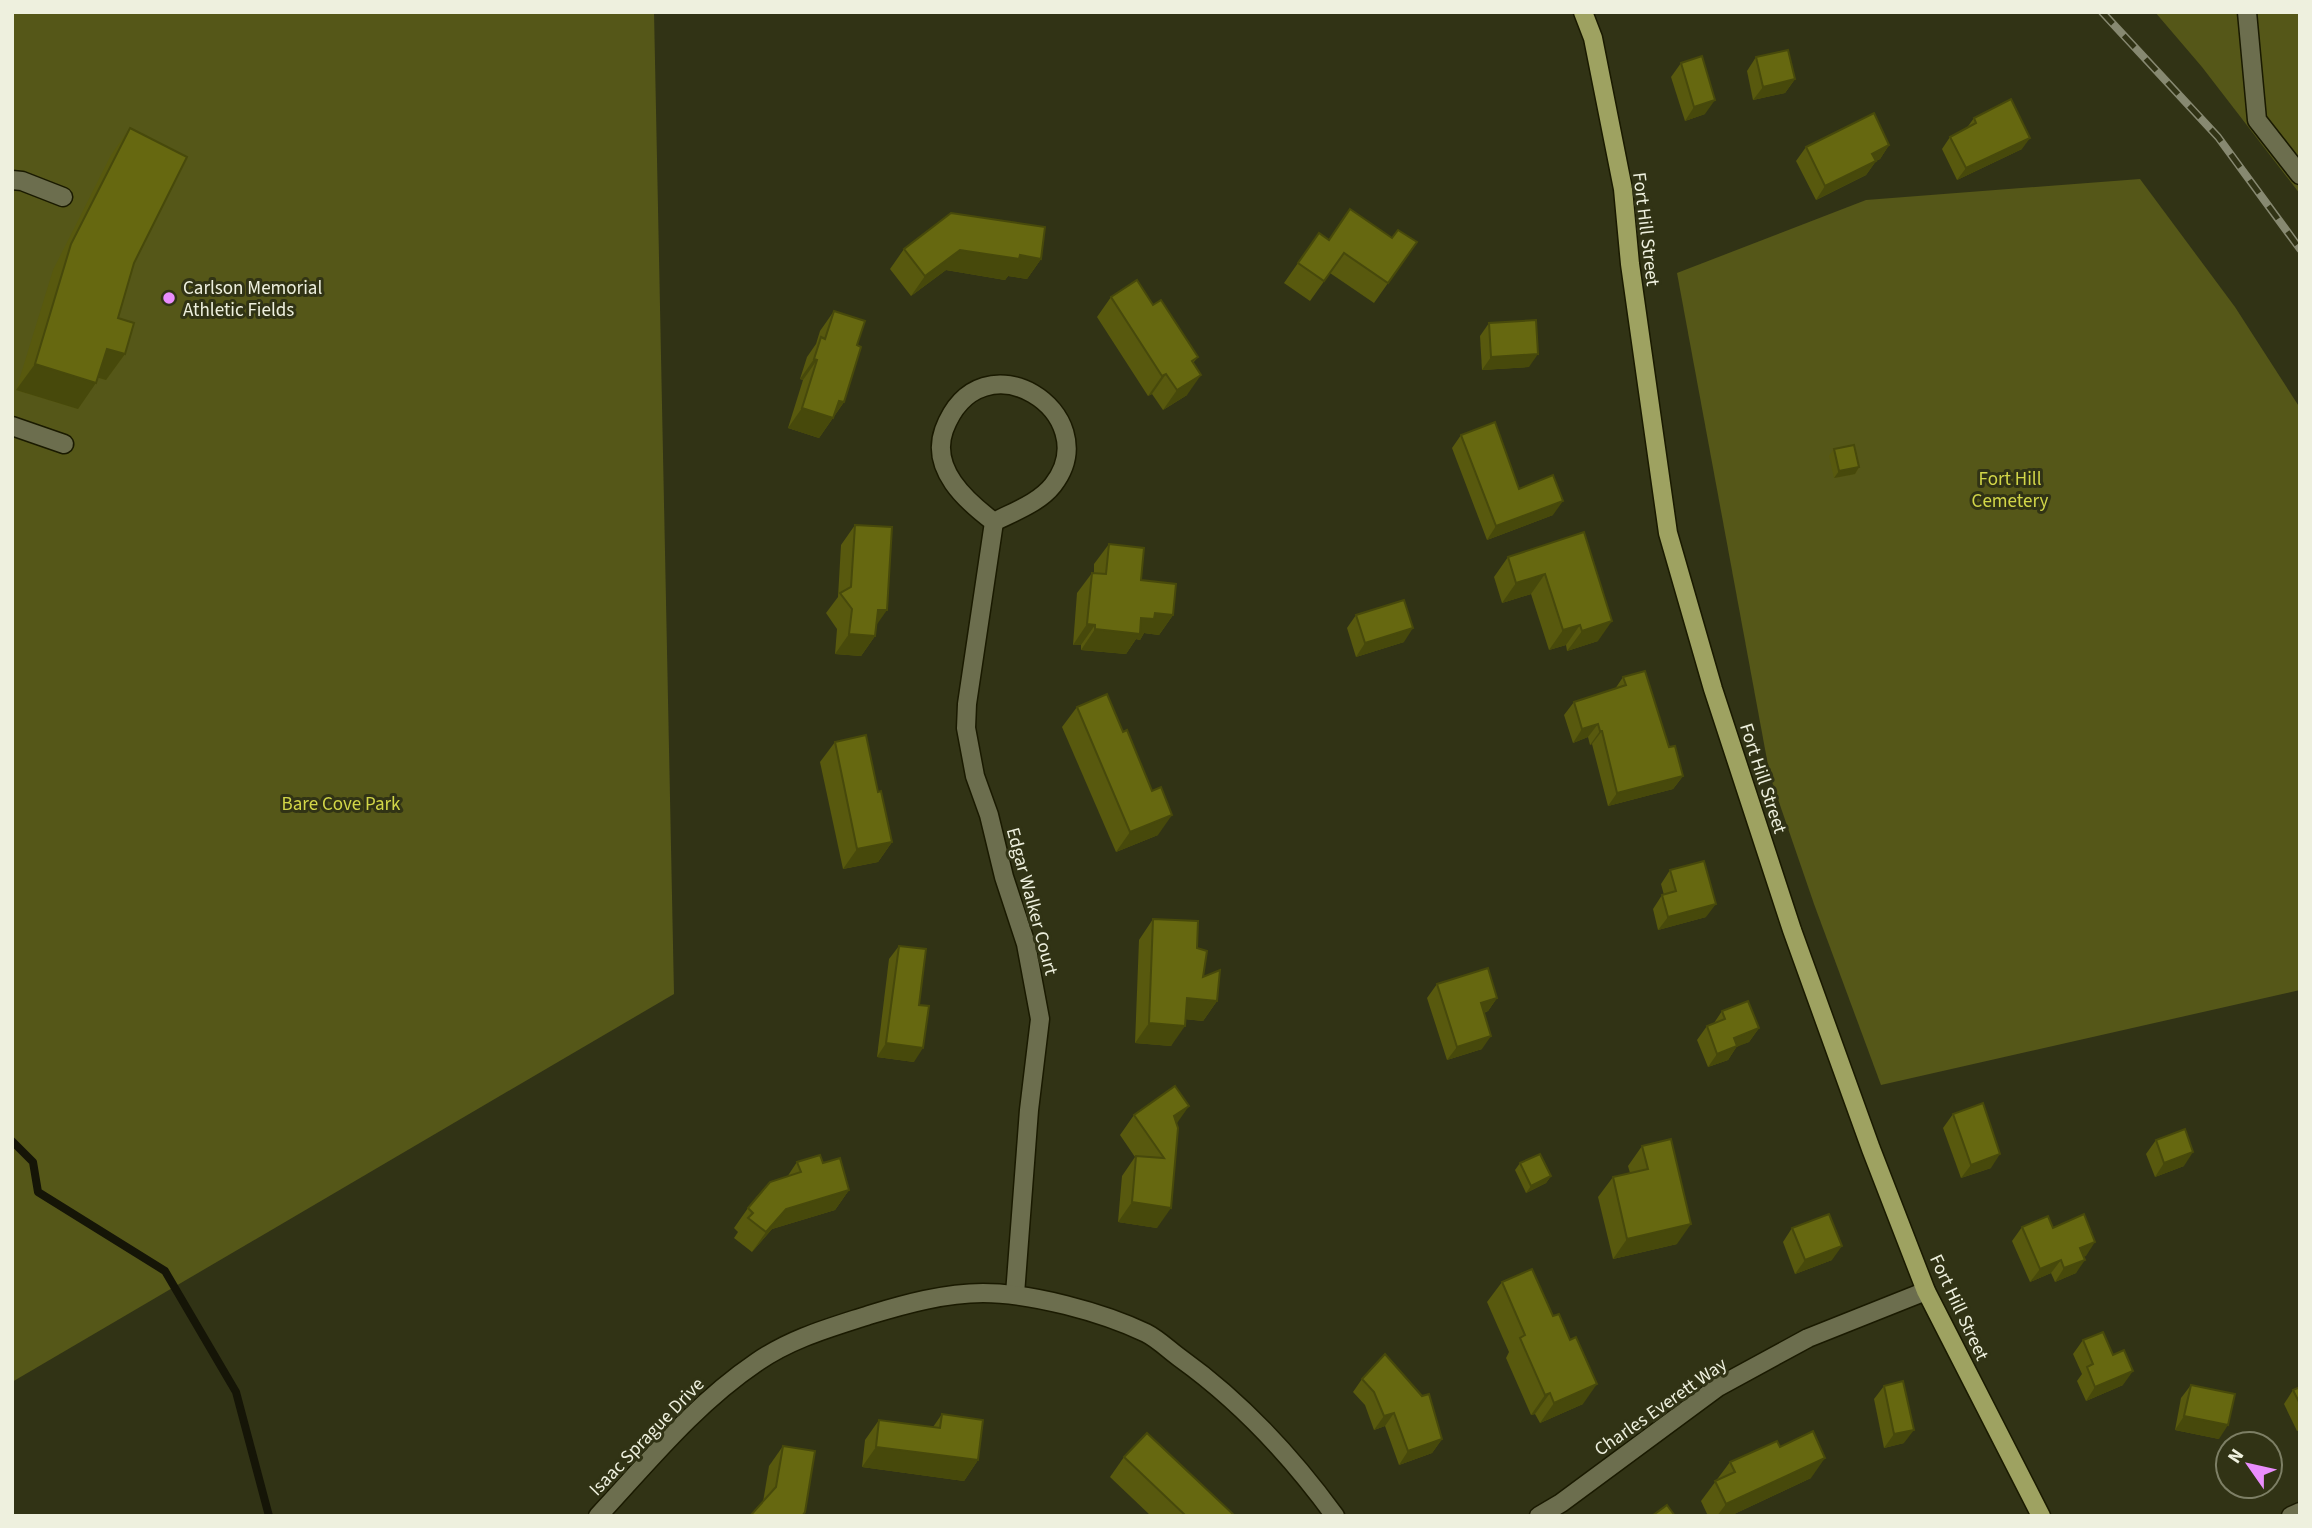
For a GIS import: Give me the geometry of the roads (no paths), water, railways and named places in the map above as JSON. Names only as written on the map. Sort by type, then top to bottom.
[{"type":"main road","name":"Fort Hill Street","points":[[1583,12],[1593,38],[1623,189],[1630,264],[1668,533],[1713,689],[1792,930],[1871,1149],[1926,1291],[2041,1516]]},
{"type":"street","points":[[2247,12],[2257,120],[2300,175]]},
{"type":"street","points":[[12,180],[22,181],[63,197]]},
{"type":"street","points":[[984,385],[1014,385],[1040,398],[1056,415],[1066,436],[1067,452],[1053,484],[1044,494],[994,522],[974,506],[951,479],[940,454],[940,443],[953,410],[973,390],[984,385]]},
{"type":"street","points":[[12,426],[64,444]]},
{"type":"street","name":"Edgar Walker Court","points":[[994,522],[971,666],[966,729],[975,776],[1026,944],[1040,1019],[1029,1110],[1015,1294]]},
{"type":"street","name":"Charles Everett Way","points":[[1539,1516],[1561,1503],[1718,1387],[1808,1338],[1926,1291]]},
{"type":"street","name":"Isaac Sprague Drive","points":[[598,1516],[705,1402],[740,1374],[787,1343],[821,1329],[919,1302],[980,1293],[1015,1294],[1091,1313],[1147,1334],[1210,1380],[1267,1434],[1317,1491],[1335,1516]]},
{"type":"street","points":[[2291,1516],[2300,1512]]},
{"type":"waterway","points":[[12,1141],[33,1162],[38,1192],[165,1271],[236,1392],[269,1516]]},
{"type":"railway","points":[[2102,12],[2218,137],[2300,249]]},
{"type":"place","name":"Carlson Memorial Athletic Fields","points":[[169,298]]},
{"type":"park label","name":"Fort Hill Cemetery","points":[[2010,489]]},
{"type":"park label","name":"Bare Cove Park","points":[[341,803]]}]
